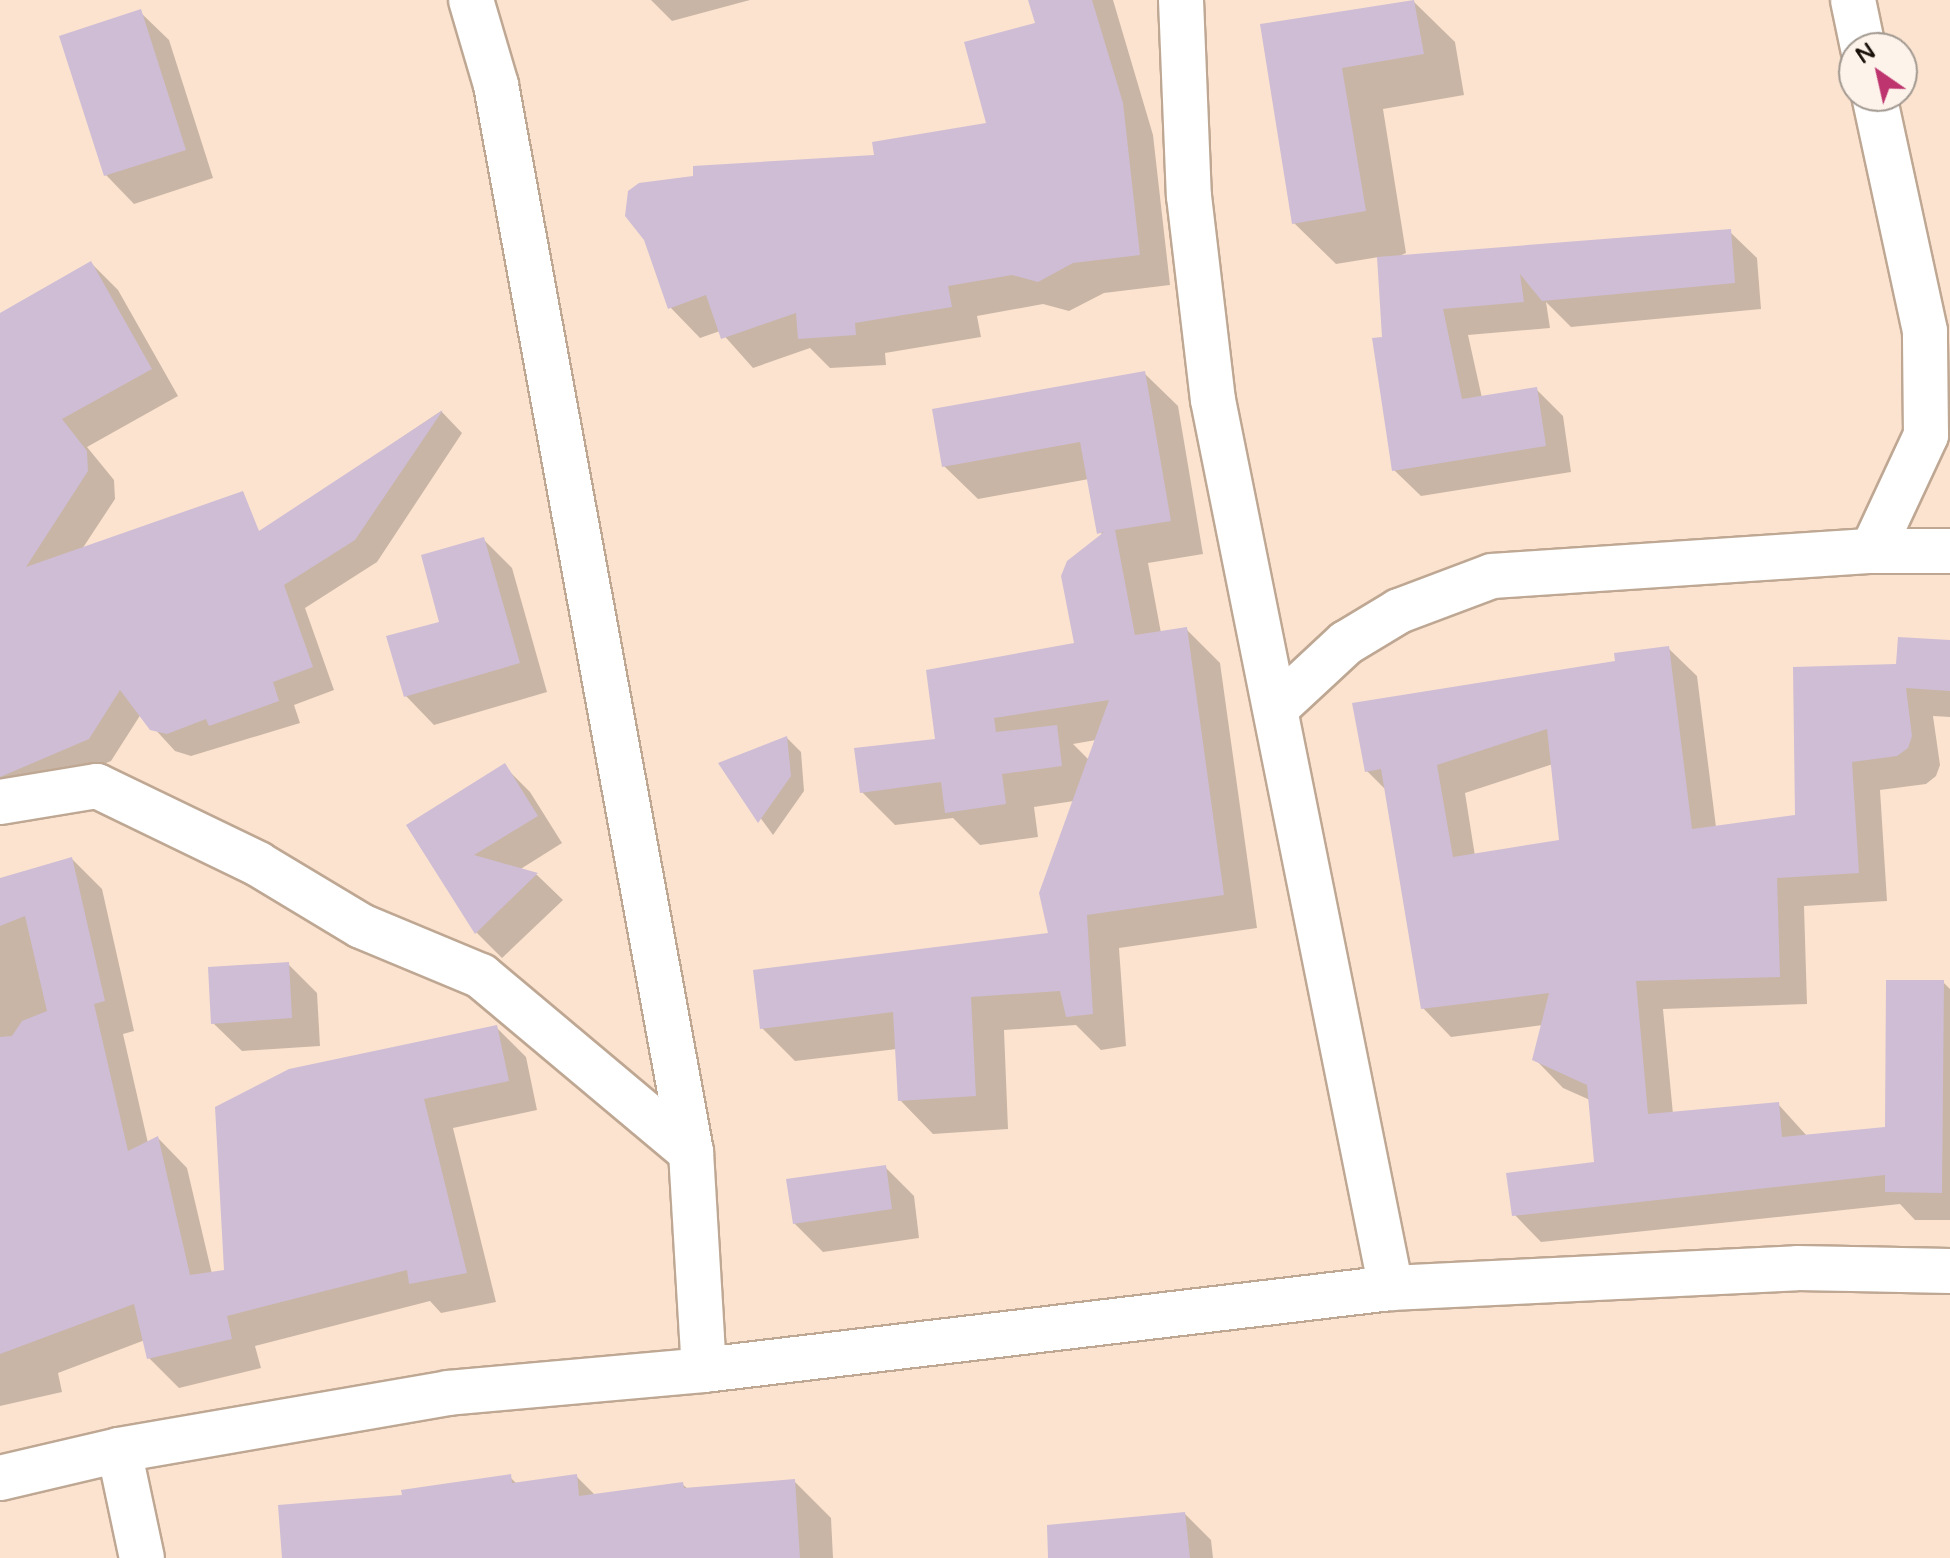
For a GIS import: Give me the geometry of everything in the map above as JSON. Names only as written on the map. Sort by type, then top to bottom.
[{"type":"street","points":[[471,0],[496,85],[691,1152],[704,1370]]},
{"type":"street","points":[[1181,0],[1189,196],[1213,400],[1391,1288]]},
{"type":"street","points":[[1853,0],[1860,32]]},
{"type":"street","points":[[1872,551],[1926,435],[1925,331],[1877,112]]},
{"type":"street","points":[[1276,708],[1346,643],[1399,611],[1492,576],[1872,551],[1950,551]]},
{"type":"street","points":[[0,802],[97,786],[258,864],[361,926],[481,976],[691,1152]]},
{"type":"street","points":[[0,1478],[119,1450],[448,1393],[704,1370],[1391,1288],[1797,1268],[1950,1271]]},
{"type":"street","points":[[119,1450],[142,1558]]},
{"type":"building","points":[[1028,0],[1092,0],[1123,103],[1140,255],[1073,263],[1038,282],[1012,275],[948,286],[952,307],[855,323],[856,335],[798,339],[796,313],[721,339],[706,295],[668,309],[644,240],[625,216],[628,191],[639,183],[693,176],[693,166],[874,155],[872,142],[986,123],[964,42],[1035,23]]},
{"type":"building","points":[[1414,0],[1424,54],[1342,68],[1366,211],[1292,224],[1260,24]]},
{"type":"building","points":[[141,9],[186,150],[104,176],[59,36]]},
{"type":"building","points":[[1731,229],[1735,283],[1542,301],[1520,274],[1524,302],[1443,309],[1462,399],[1537,387],[1546,446],[1392,471],[1372,338],[1382,337],[1377,257]]},
{"type":"building","points":[[91,261],[152,369],[62,419],[87,451],[88,471],[26,567],[243,491],[259,531],[443,410],[355,540],[284,585],[313,667],[273,682],[279,701],[209,726],[206,719],[167,734],[150,730],[120,690],[89,739],[0,777],[0,313]]},
{"type":"building","points":[[1145,371],[1171,521],[1115,530],[1135,635],[1187,627],[1224,895],[1087,915],[1093,1014],[1066,1017],[1060,991],[971,997],[976,1096],[898,1101],[893,1012],[760,1029],[753,970],[1048,933],[1039,893],[1109,700],[994,718],[996,732],[1057,725],[1062,766],[1002,774],[1006,804],[945,813],[941,782],[860,793],[854,748],[935,739],[926,670],[1074,643],[1061,576],[1067,561],[1104,532],[1097,534],[1080,442],[942,467],[932,409]]},
{"type":"building","points":[[484,537],[520,663],[404,697],[386,636],[439,622],[421,555]]},
{"type":"building","points":[[1898,637],[1950,640],[1950,691],[1906,688],[1912,736],[1908,748],[1897,756],[1852,762],[1859,873],[1777,878],[1780,977],[1636,981],[1648,1114],[1779,1102],[1782,1137],[1885,1127],[1886,980],[1944,980],[1942,1193],[1885,1192],[1885,1175],[1512,1216],[1506,1173],[1594,1162],[1587,1085],[1532,1060],[1549,993],[1421,1009],[1381,769],[1365,772],[1352,703],[1615,661],[1614,653],[1669,646],[1692,829],[1795,815],[1793,667],[1896,664]],"holes":[[[1547,729],[1559,840],[1453,857],[1437,765]]]},
{"type":"building","points":[[787,736],[791,776],[758,823],[718,763]]},
{"type":"building","points":[[505,763],[538,816],[474,855],[538,873],[475,934],[406,825]]},
{"type":"building","points":[[72,857],[105,1001],[94,1004],[128,1151],[158,1136],[190,1275],[224,1270],[215,1107],[289,1069],[497,1025],[509,1081],[424,1099],[467,1273],[409,1284],[407,1270],[227,1316],[232,1339],[147,1359],[134,1304],[0,1354],[0,1037],[12,1036],[22,1021],[47,1011],[25,916],[0,926],[0,878]]},
{"type":"building","points":[[289,962],[292,1018],[211,1024],[208,967]]},
{"type":"building","points":[[886,1165],[892,1209],[793,1224],[786,1179]]},
{"type":"building","points":[[511,1474],[512,1483],[577,1474],[579,1496],[683,1482],[684,1488],[795,1479],[800,1558],[282,1558],[278,1505],[402,1495],[401,1490]]},
{"type":"building","points":[[1185,1512],[1190,1558],[1048,1558],[1047,1525]]}]
